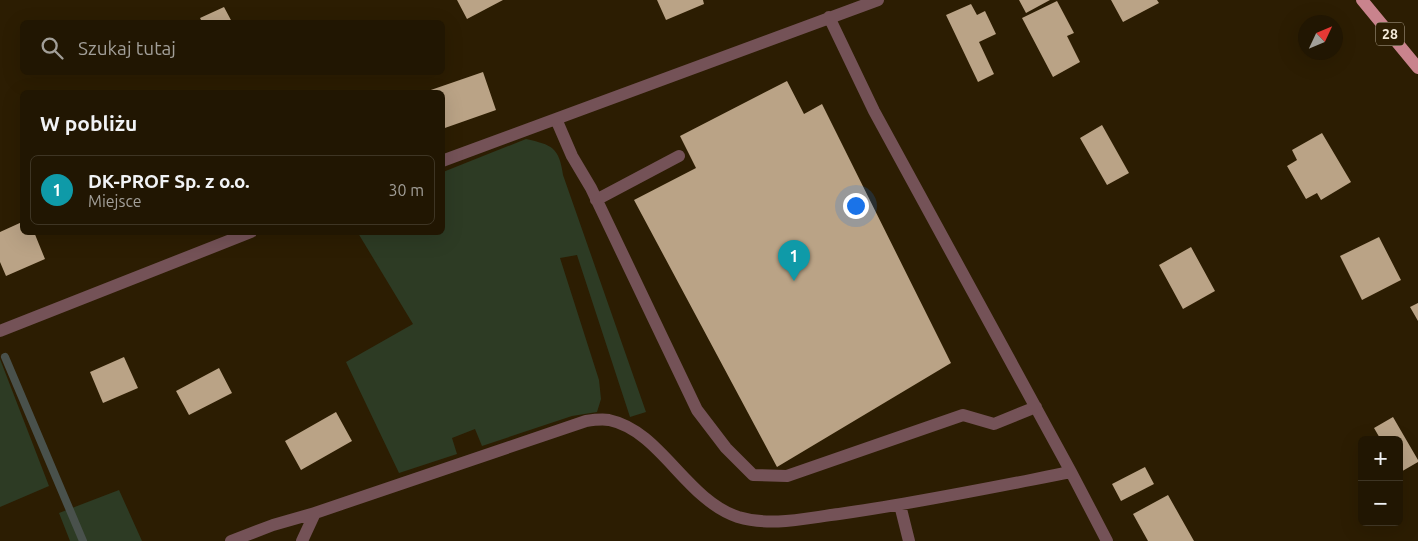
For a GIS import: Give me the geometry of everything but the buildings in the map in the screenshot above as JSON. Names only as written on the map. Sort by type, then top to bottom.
[{"type":"main road","name":"28","points":[[1362,0],[1418,68]]},
{"type":"street","points":[[445,160],[878,0]]},
{"type":"street","points":[[829,17],[874,111],[1036,406],[1107,541]]},
{"type":"street","points":[[556,119],[572,156],[596,200],[697,410],[726,448],[753,476],[787,476],[963,415],[994,424],[1036,406]]},
{"type":"street","points":[[596,200],[679,156]]},
{"type":"street","points":[[0,331],[243,235]]},
{"type":"street","points":[[231,541],[273,525],[315,513],[586,420],[607,420],[618,423],[646,438],[707,500],[738,516],[775,522],[900,505],[1071,472]]},
{"type":"street","points":[[900,505],[910,541]]},
{"type":"street","points":[[302,541],[315,513]]},
{"type":"green space","points":[[526,139],[542,143],[553,149],[559,158],[563,175],[646,412],[630,417],[577,255],[560,258],[599,380],[601,399],[597,412],[572,416],[482,446],[475,429],[452,438],[457,454],[399,473],[346,362],[413,324],[359,235],[445,235],[445,171]]},
{"type":"green space","points":[[0,359],[49,486],[0,507]]},
{"type":"green space","points":[[119,490],[142,541],[70,541],[59,513]]},
{"type":"waterway","points":[[5,357],[83,541]]},
{"type":"place","name":"DK-PROF Sp. z o.o.","points":[[794,281]]}]
